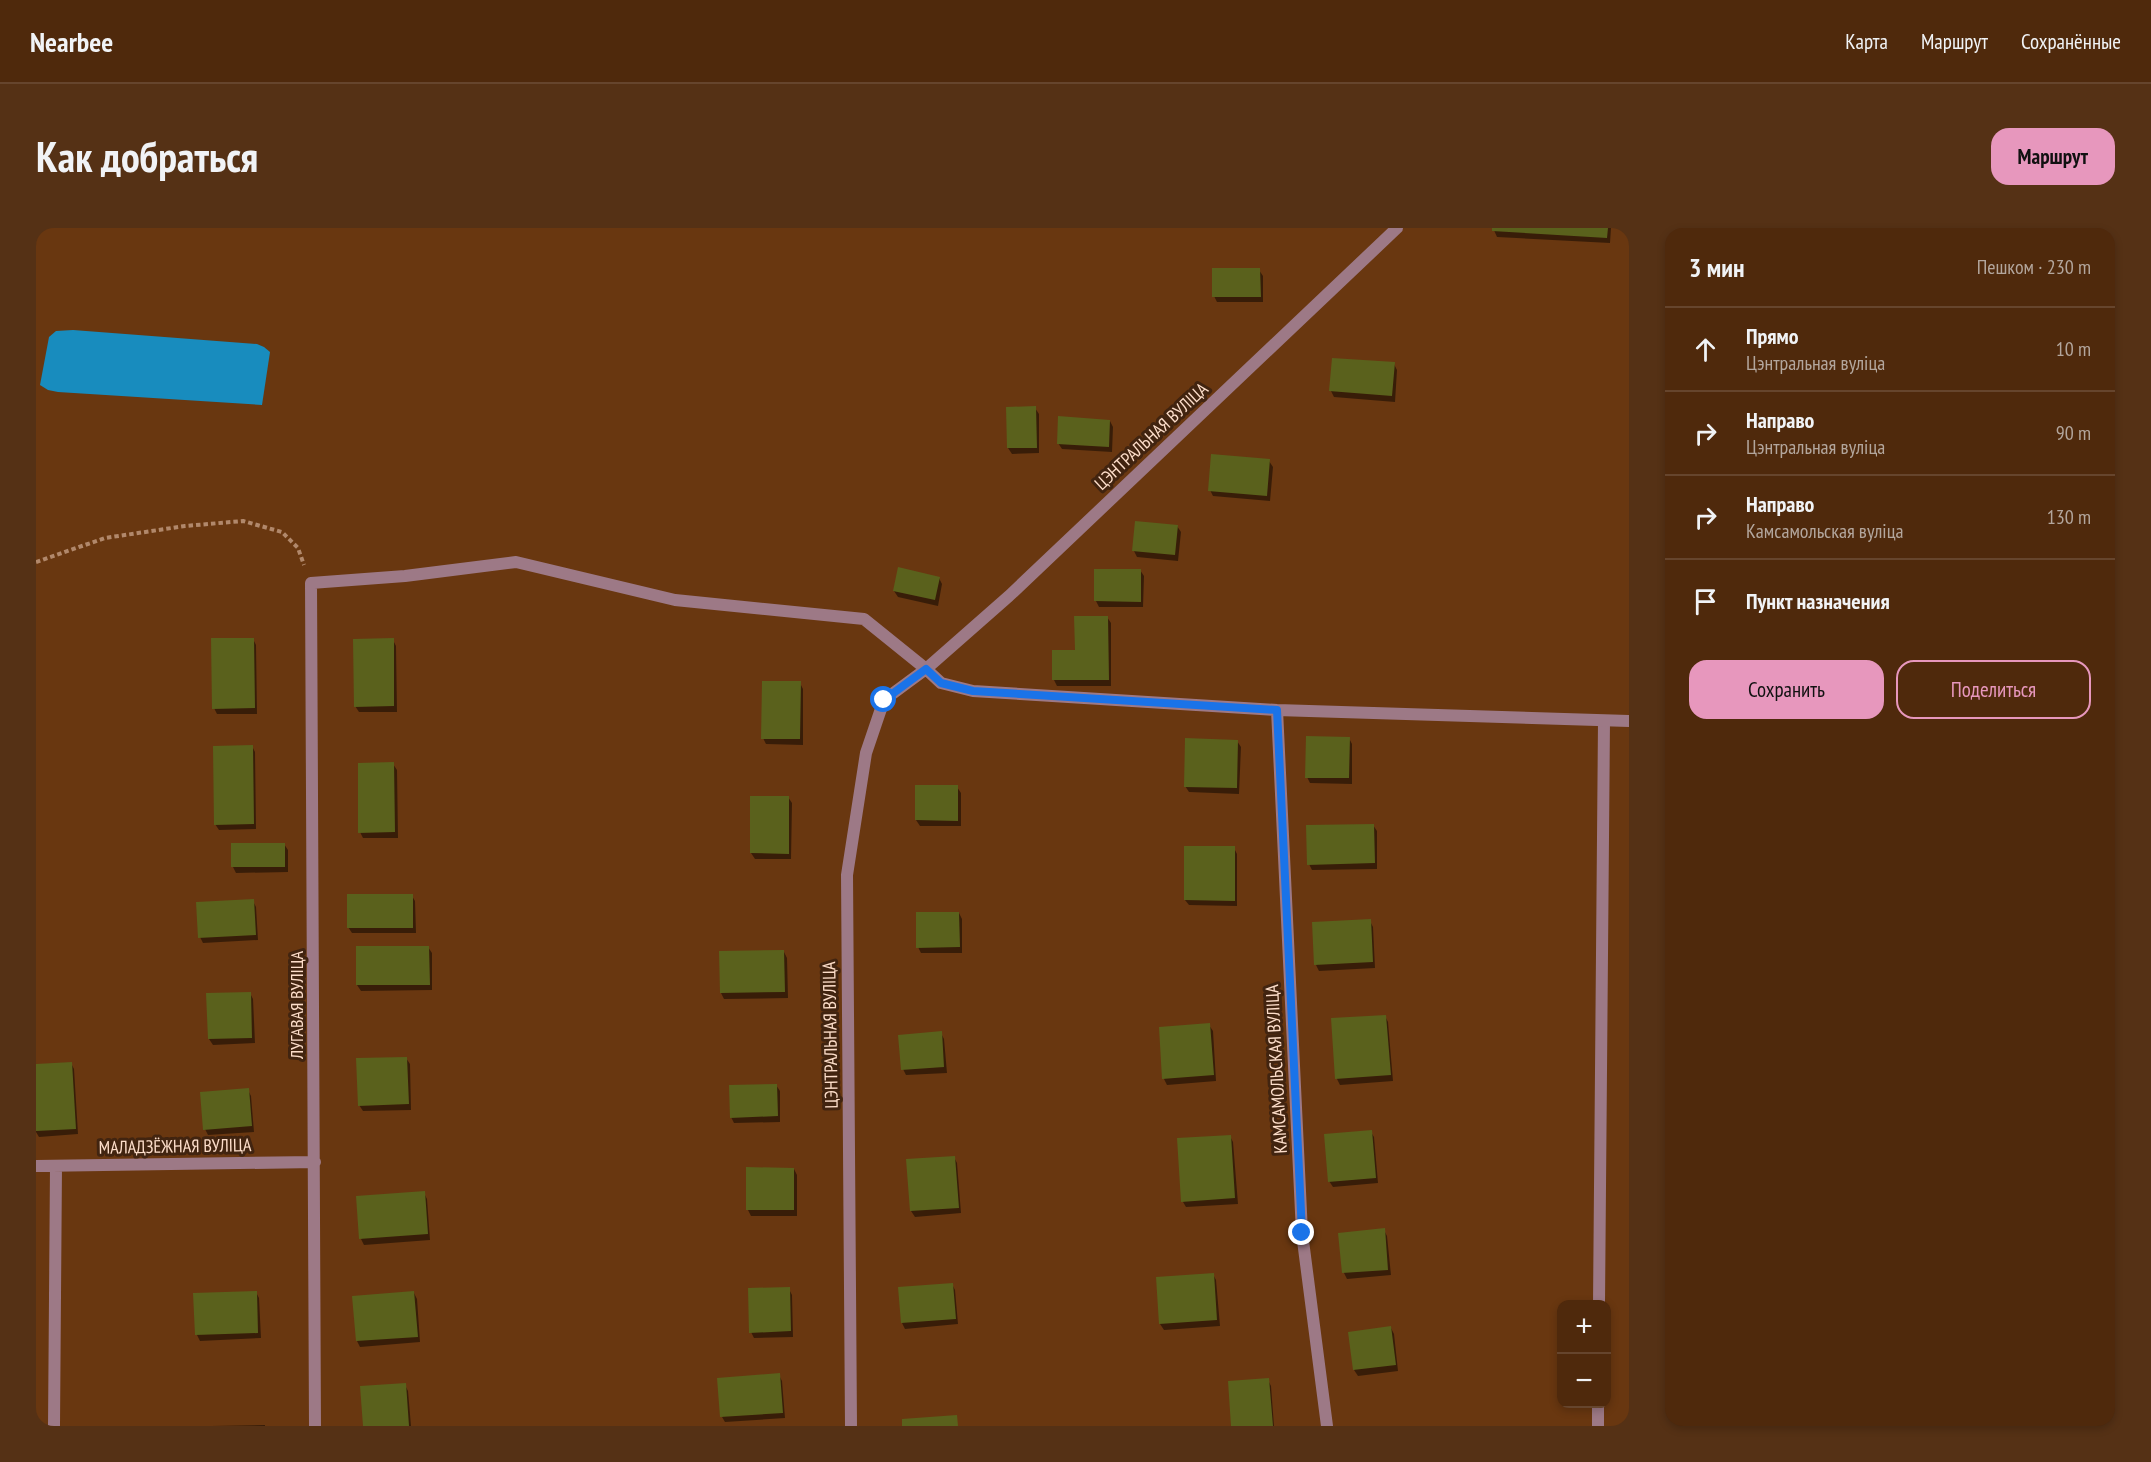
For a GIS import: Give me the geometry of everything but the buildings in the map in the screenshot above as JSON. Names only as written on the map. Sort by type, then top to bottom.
[{"type":"street","name":"ЦЭНТРАЛЬНАЯ ВУЛІЦА","points":[[852,1426],[847,875],[866,753],[884,700],[926,669],[1008,596],[1397,228]]},
{"type":"street","points":[[311,583],[405,576],[516,562],[675,600],[864,620],[941,683],[973,691],[1277,710],[1629,721]]},
{"type":"street","name":"ЛУГАВАЯ ВУЛІЦА","points":[[311,583],[315,1426]]},
{"type":"street","name":"КАМСАМОЛЬСКАЯ ВУЛІЦА","points":[[1277,710],[1302,1233],[1327,1426]]},
{"type":"street","points":[[1599,1300],[1604,721]]},
{"type":"street","name":"МАЛАДЗЁЖНАЯ ВУЛІЦА","points":[[36,1166],[315,1162]]},
{"type":"street","points":[[54,1426],[56,1166]]},
{"type":"street","points":[[1598,1408],[1598,1426]]},
{"type":"path","points":[[36,562],[105,538],[186,526],[243,521],[282,532],[298,548],[311,583]]},
{"type":"water","points":[[73,330],[257,344],[270,352],[262,405],[48,390],[40,385],[49,337],[56,331]]},
{"type":"route","points":[[884,700],[926,669],[941,683],[973,691],[1277,710],[1302,1233]]}]
